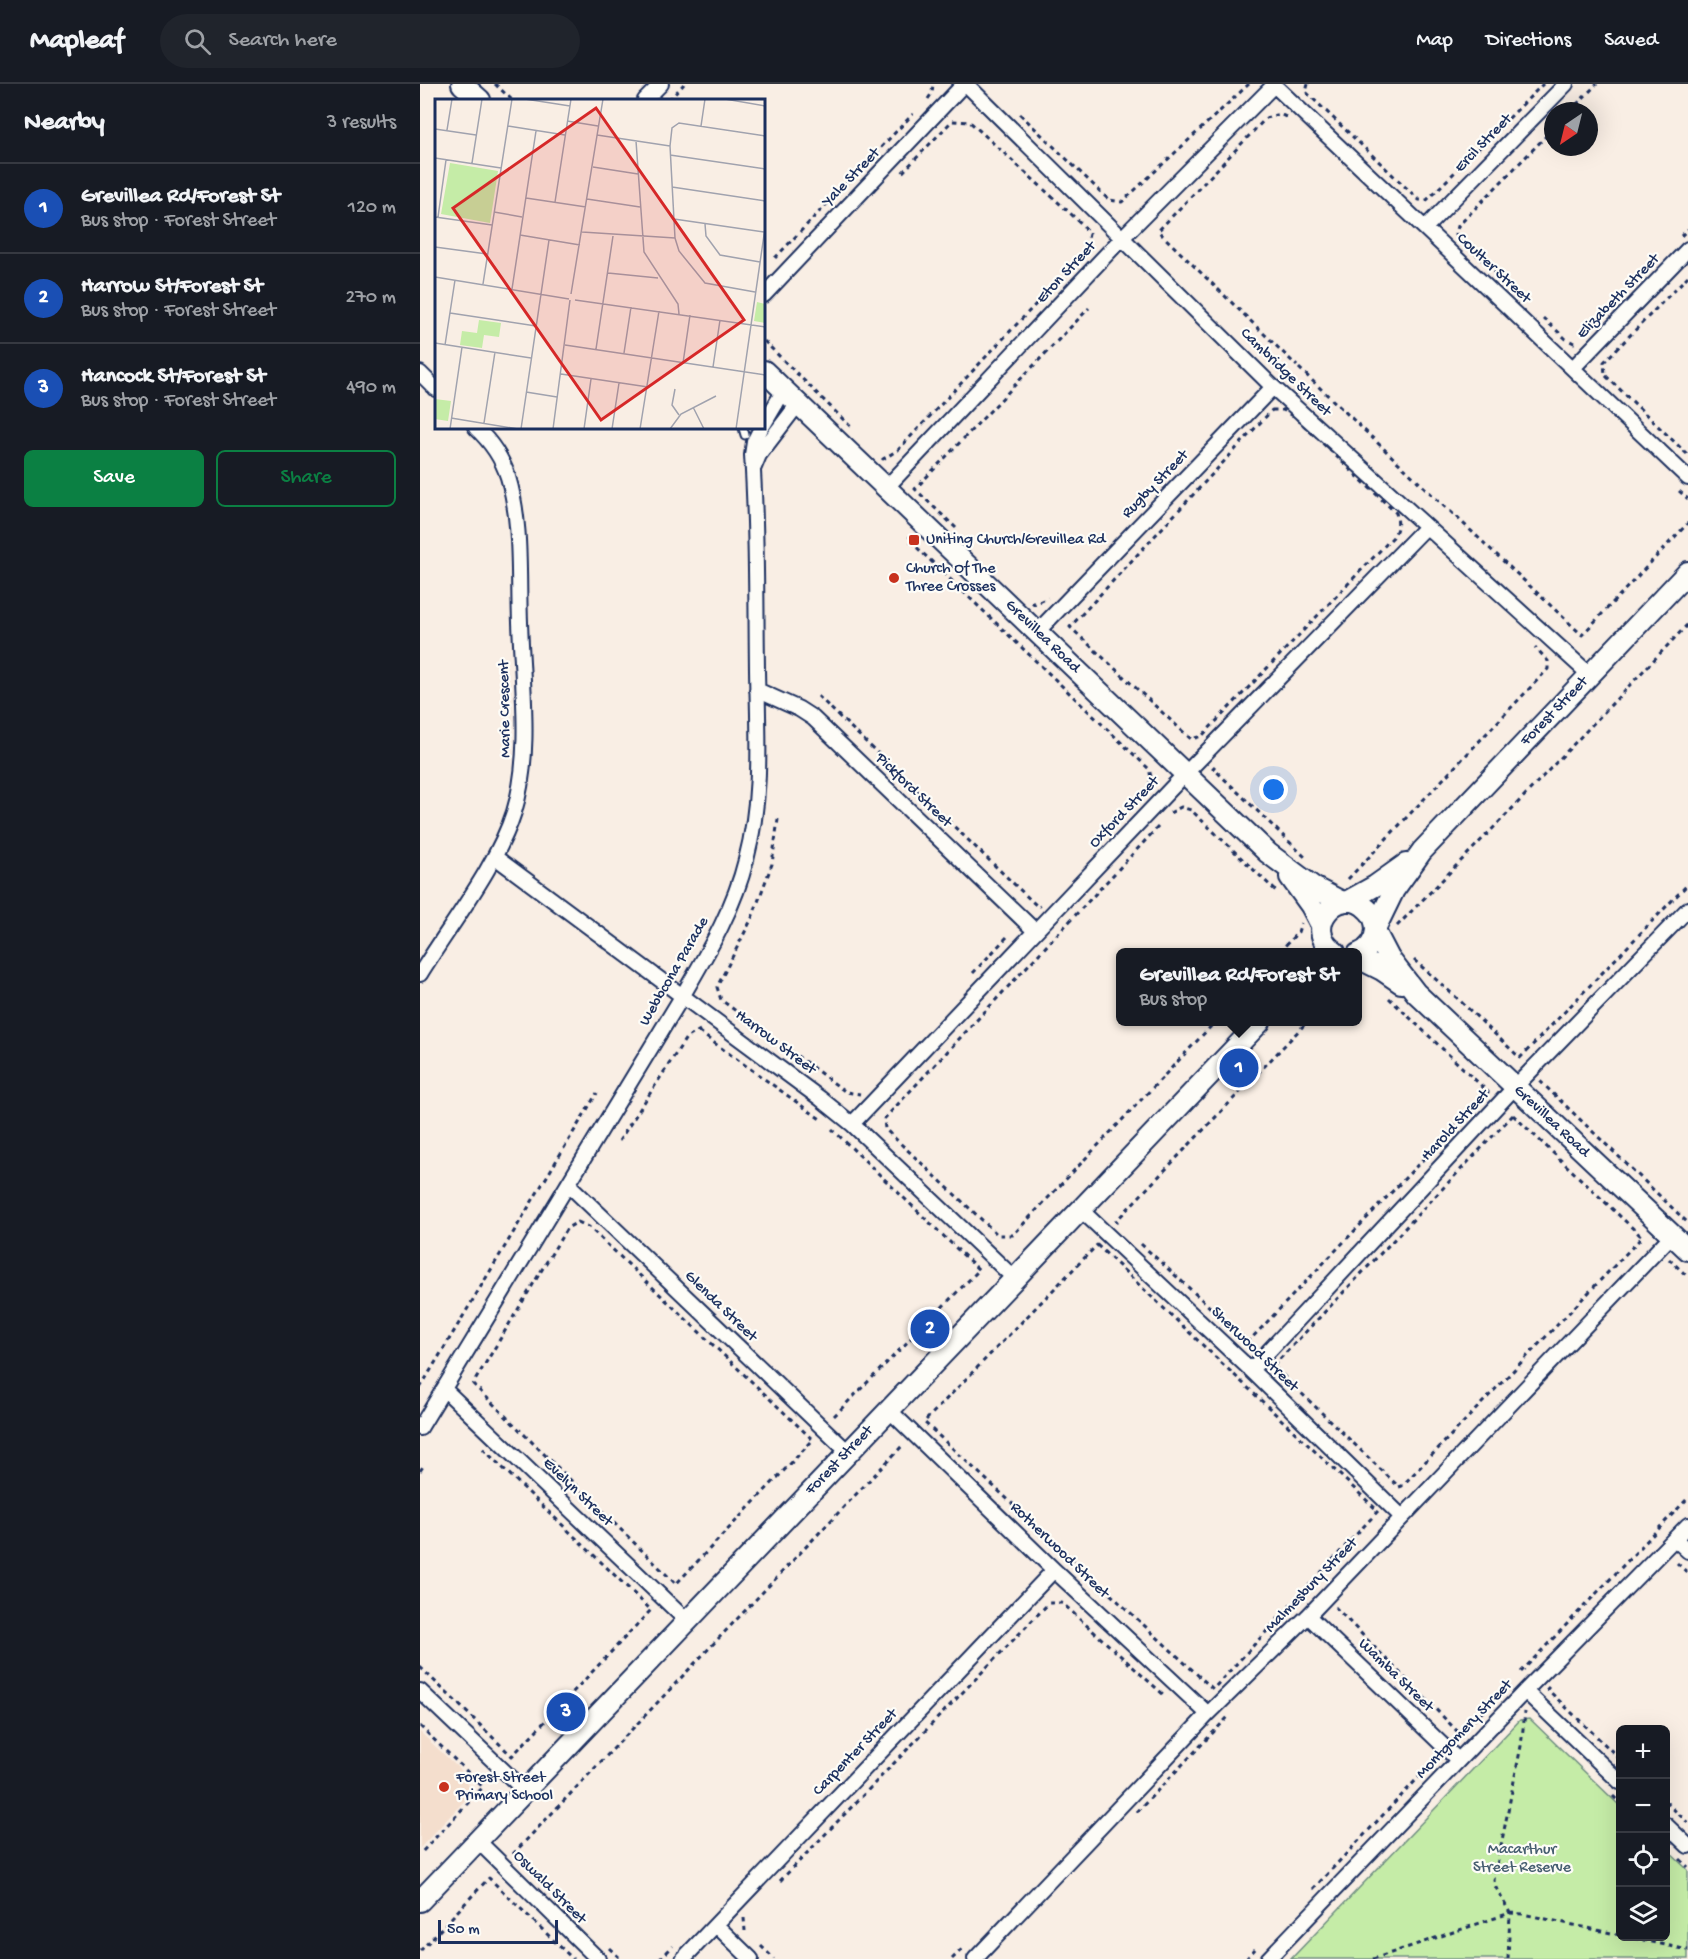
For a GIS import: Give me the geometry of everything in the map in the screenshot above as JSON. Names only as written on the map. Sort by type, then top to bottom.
[{"type":"street","points":[[462,84],[479,99]]},
{"type":"street","points":[[646,99],[661,84]]},
{"type":"street","name":"Cambridge Street","points":[[965,84],[1124,237],[1273,387],[1590,675]]},
{"type":"street","name":"Yale Street","points":[[765,293],[965,84]]},
{"type":"street","name":"Ercil Street","points":[[1425,228],[1566,84]]},
{"type":"street","name":"Eton Street","points":[[886,488],[1124,237],[1275,85]]},
{"type":"street","name":"Coulter Street","points":[[1275,85],[1688,478]]},
{"type":"street","name":"Elizabeth Street","points":[[1573,368],[1688,249]]},
{"type":"street","name":"Grevillea Road","points":[[765,372],[1268,853],[1306,882],[1317,899],[1325,943],[1331,948]]},
{"type":"street","points":[[420,373],[435,388]]},
{"type":"street","name":"Rugby Street","points":[[1037,632],[1273,387]]},
{"type":"street","name":"Webbcona Parade","points":[[765,423],[791,397]]},
{"type":"street","name":"Webbcona Parade","points":[[753,472],[759,455],[791,397]]},
{"type":"street","name":"Marie Crescent","points":[[420,973],[495,857],[513,814],[524,762],[514,501],[501,461],[493,447],[477,429]]},
{"type":"street","name":"Webbcona Parade","points":[[420,1428],[683,995],[733,901],[746,860],[756,810],[759,778],[753,446],[761,429]]},
{"type":"street","name":"Oxford Street","points":[[852,1124],[1425,526]]},
{"type":"street","name":"Forest Street","points":[[1382,930],[1394,890],[1422,851],[1688,572]]},
{"type":"street","name":"Pickford Street","points":[[757,690],[813,718],[1035,931]]},
{"type":"street","name":"Forest Street","points":[[1345,901],[1385,879],[1422,851]]},
{"type":"street","name":"Harrow Street","points":[[495,857],[683,995],[852,1124],[1015,1279]]},
{"type":"street","name":"Grevillea Road","points":[[1317,899],[1345,901],[1367,908],[1382,930],[1389,958],[1416,993],[1688,1250]]},
{"type":"street","points":[[1312,948],[1328,910],[1345,901]]},
{"type":"street","name":"Harold Street","points":[[1251,1370],[1514,1088],[1687,913]]},
{"type":"street","name":"Grevillea Road","points":[[1362,953],[1382,930]]},
{"type":"street","name":"Grevillea Road","points":[[1362,958],[1416,993]]},
{"type":"street","name":"Forest Street","points":[[420,1901],[1256,1026]]},
{"type":"street","name":"Glenda Street","points":[[568,1184],[849,1453]]},
{"type":"street","name":"Sherwood Street","points":[[1081,1210],[1251,1370],[1402,1517]]},
{"type":"street","name":"Malmesbury Street","points":[[975,1959],[1208,1714],[1308,1616],[1672,1235]]},
{"type":"street","name":"Evelyn Street","points":[[444,1389],[687,1621]]},
{"type":"street","name":"Rotherwood Street","points":[[890,1410],[1054,1570],[1208,1714]]},
{"type":"street","name":"Montgomery Street","points":[[1268,1959],[1458,1760],[1688,1525]]},
{"type":"street","points":[[1675,1539],[1688,1551]]},
{"type":"street","name":"Carpenter Street","points":[[683,1959],[1054,1570]]},
{"type":"street","name":"Wamba Street","points":[[1308,1616],[1458,1760]]},
{"type":"street","points":[[420,1691],[524,1790]]},
{"type":"street","points":[[1525,1691],[1617,1779]]},
{"type":"street","points":[[1670,1830],[1688,1846]]},
{"type":"street","name":"Oswald Street","points":[[478,1841],[598,1959]]},
{"type":"street","points":[[716,1925],[751,1959]]},
{"type":"path","points":[[495,84],[511,99]]},
{"type":"path","points":[[670,99],[684,84]]},
{"type":"path","points":[[922,105],[932,93],[933,84]]},
{"type":"path","points":[[1019,113],[1109,200],[1122,202],[1249,84]]},
{"type":"path","points":[[1308,84],[1306,92],[1419,200],[1427,200],[1543,84]]},
{"type":"path","points":[[1579,102],[1597,84]]},
{"type":"path","points":[[775,258],[914,113]]},
{"type":"path","points":[[1294,121],[1279,114],[1266,118],[1158,231],[1448,510],[1582,635],[1688,523]]},
{"type":"path","points":[[876,452],[884,459],[898,450],[1085,252],[1089,234],[1082,224],[970,122],[952,121],[895,180]]},
{"type":"path","points":[[1510,287],[1456,234],[1458,226],[1544,138]]},
{"type":"path","points":[[1688,276],[1604,363],[1605,375],[1688,456]]},
{"type":"path","points":[[915,489],[1089,308]]},
{"type":"path","points":[[1543,317],[1566,339],[1574,343],[1584,339]]},
{"type":"path","points":[[765,342],[860,436]]},
{"type":"path","points":[[1191,739],[1070,627],[1272,410]]},
{"type":"path","points":[[924,524],[909,539],[1149,769]]},
{"type":"path","points":[[1382,930],[1508,813],[1688,624]]},
{"type":"path","points":[[1283,948],[1298,932],[1301,924],[1300,917],[1317,899],[1334,882],[1341,882],[1349,878],[1548,669]]},
{"type":"path","points":[[818,696],[1038,907]]},
{"type":"path","points":[[1213,768],[1307,859]]},
{"type":"path","points":[[1211,1026],[1012,1236],[998,1235],[885,1129],[884,1119],[1176,808],[1184,807],[1191,810],[1279,894]]},
{"type":"path","points":[[778,819],[772,864],[756,908],[717,987],[721,1000],[846,1092],[860,1094]]},
{"type":"path","points":[[1409,956],[1520,1058],[1688,884]]},
{"type":"path","points":[[1134,1238],[1248,1342],[1488,1092],[1382,991]]},
{"type":"path","points":[[1125,1229],[1116,1221],[1303,1026]]},
{"type":"path","points":[[619,1142],[686,1038],[699,1032],[830,1126],[978,1270],[835,1417]]},
{"type":"path","points":[[1541,1082],[1688,1223]]},
{"type":"path","points":[[420,1388],[597,1093]]},
{"type":"path","points":[[1273,1366],[1399,1486],[1402,1486],[1642,1237],[1513,1115]]},
{"type":"path","points":[[578,1222],[589,1227],[813,1440],[676,1584],[473,1384],[567,1228],[578,1222]]},
{"type":"path","points":[[1097,1245],[924,1422],[1214,1689],[1378,1511]]},
{"type":"path","points":[[1666,1257],[1688,1277]]},
{"type":"path","points":[[512,1855],[903,1445]]},
{"type":"path","points":[[420,1667],[512,1756],[651,1610],[480,1446]]},
{"type":"path","points":[[420,1471],[424,1465]]},
{"type":"path","points":[[1516,1677],[1688,1498]]},
{"type":"path","points":[[1673,1559],[1688,1573]]},
{"type":"path","points":[[777,1884],[1049,1603],[1062,1603],[1168,1699]]},
{"type":"path","points":[[1334,1608],[1460,1734],[1500,1693]]},
{"type":"path","points":[[1547,1689],[1616,1755]]},
{"type":"path","points":[[1508,1959],[1510,1913],[1495,1886],[1494,1878],[1519,1756],[1525,1712]]},
{"type":"path","points":[[1135,1815],[1232,1713]]},
{"type":"path","points":[[420,1726],[483,1787],[420,1854]]},
{"type":"path","points":[[1312,1890],[1436,1760]]},
{"type":"path","points":[[1670,1807],[1688,1823]]},
{"type":"path","points":[[420,1951],[489,1878],[573,1959]]},
{"type":"path","points":[[1373,1959],[1510,1913],[1616,1934]]},
{"type":"path","points":[[744,1918],[746,1932]]},
{"type":"path","points":[[1648,1941],[1688,1950]]},
{"type":"path","points":[[1246,1959],[1262,1942]]},
{"type":"path","points":[[760,1945],[774,1959]]},
{"type":"shaded area","name":"Forest Street Primary School","points":[[420,1732],[468,1777],[469,1796],[420,1848]]},
{"type":"green space","name":"Macarthur Street Reserve","points":[[1530,1719],[1616,1802],[1616,1941],[1670,1941],[1670,1853],[1688,1870],[1688,1959],[1291,1959],[1520,1720]]},
{"type":"place","name":"Uniting Church/Grevillea Rd","points":[[914,540]]},
{"type":"place","name":"Church Of The Three Crosses","points":[[894,578]]},
{"type":"place","name":"Grevillea Rd/Forest St","points":[[1239,1068]]},
{"type":"place","name":"Harrow St/Forest St","points":[[930,1329]]},
{"type":"place","name":"Hancock St/Forest St","points":[[566,1712]]},
{"type":"place","name":"Forest Street Primary School","points":[[444,1787]]}]
